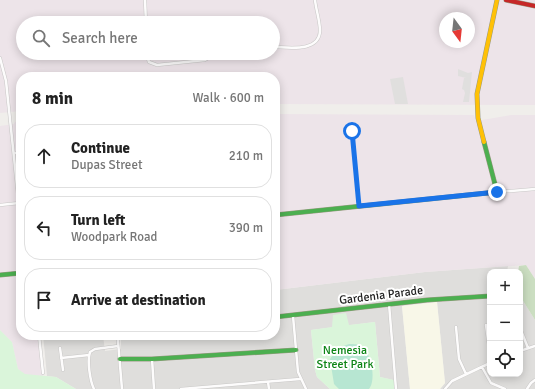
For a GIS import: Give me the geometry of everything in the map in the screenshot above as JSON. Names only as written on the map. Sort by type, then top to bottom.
[{"type":"street","points":[[145,0],[146,16]]},
{"type":"street","points":[[280,47],[306,47],[315,42],[320,30],[315,0]]},
{"type":"street","points":[[497,0],[478,86],[477,108],[497,192]]},
{"type":"street","points":[[506,0],[535,6]]},
{"type":"street","points":[[0,58],[6,81],[16,173]]},
{"type":"street","points":[[148,60],[149,63],[157,65],[205,60]]},
{"type":"street","points":[[352,131],[359,206]]},
{"type":"street","points":[[280,214],[535,189]]},
{"type":"street","points":[[0,205],[16,203]]},
{"type":"street","points":[[0,275],[16,273]]},
{"type":"street","name":"Gardenia Parade","points":[[280,317],[389,304],[487,296]]},
{"type":"street","points":[[389,304],[396,389]]},
{"type":"street","points":[[293,316],[300,379],[306,389]]},
{"type":"street","points":[[486,325],[488,341]]},
{"type":"street","points":[[456,328],[459,358],[466,374]]},
{"type":"street","points":[[523,336],[528,348]]},
{"type":"street","points":[[40,340],[43,373]]},
{"type":"street","points":[[119,340],[122,389]]},
{"type":"street","points":[[61,358],[89,355],[95,349],[118,346]]},
{"type":"street","points":[[523,350],[535,346]]},
{"type":"street","points":[[60,348],[63,370]]},
{"type":"street","points":[[120,360],[296,350]]},
{"type":"street","points":[[89,355],[94,389]]},
{"type":"street","points":[[152,359],[154,389]]},
{"type":"street","points":[[445,389],[450,383],[487,364]]},
{"type":"street","points":[[482,367],[491,383],[505,389]]},
{"type":"street","points":[[181,389],[300,379]]},
{"type":"street","points":[[527,389],[531,382],[535,380]]},
{"type":"street","points":[[268,382],[269,389]]},
{"type":"shaded area","points":[[0,0],[535,0],[535,105],[280,104],[280,72],[16,72],[16,111],[0,113]]},
{"type":"shaded area","points":[[458,69],[468,73],[472,72],[469,102],[463,102],[465,93],[462,89],[464,78],[466,78],[458,76]]},
{"type":"shaded area","points":[[403,77],[408,104],[395,104],[390,79]]},
{"type":"shaded area","points":[[280,114],[474,115],[476,121],[511,115],[535,115],[535,279],[526,265],[425,272],[280,289]]},
{"type":"shaded area","points":[[15,122],[16,340],[39,340],[43,376],[25,375],[18,369],[12,342],[0,330],[0,126],[14,124]]},
{"type":"shaded area","points":[[508,266],[508,269],[487,269],[487,377],[523,377],[523,301],[535,320],[535,389],[440,389],[445,383],[437,302],[402,306],[410,389],[394,389],[393,380],[380,377],[375,322],[311,330],[317,377],[330,389],[76,389],[56,377],[47,376],[43,340],[104,340],[105,351],[121,349],[121,340],[280,340],[280,289],[425,272]]},
{"type":"shaded area","points":[[437,302],[445,383],[440,389],[410,389],[402,306]]},
{"type":"green space","points":[[526,265],[535,279],[535,320],[523,301],[523,269],[518,269],[519,266]]},
{"type":"green space","name":"Nemesia Street Park","points":[[346,313],[349,325],[375,322],[380,377],[394,380],[394,389],[330,389],[317,377],[311,330],[332,327],[333,315]]},
{"type":"green space","points":[[0,330],[12,342],[18,369],[25,374],[56,377],[76,389],[0,389]]},
{"type":"green space","points":[[349,344],[358,345],[363,348],[370,358],[373,372],[369,389],[339,389],[334,384],[330,359],[338,348]]},
{"type":"traffic: fast","points":[[280,214],[497,192],[484,142]]},
{"type":"traffic: fast","points":[[0,275],[16,273]]},
{"type":"traffic: fast","points":[[280,316],[427,300],[487,296]]},
{"type":"traffic: fast","points":[[120,359],[152,359],[296,350]]},
{"type":"traffic: slow","points":[[484,142],[478,118],[477,94],[497,0]]},
{"type":"traffic: jam","points":[[506,0],[535,6]]},
{"type":"route","points":[[352,131],[359,206],[497,192]]}]
